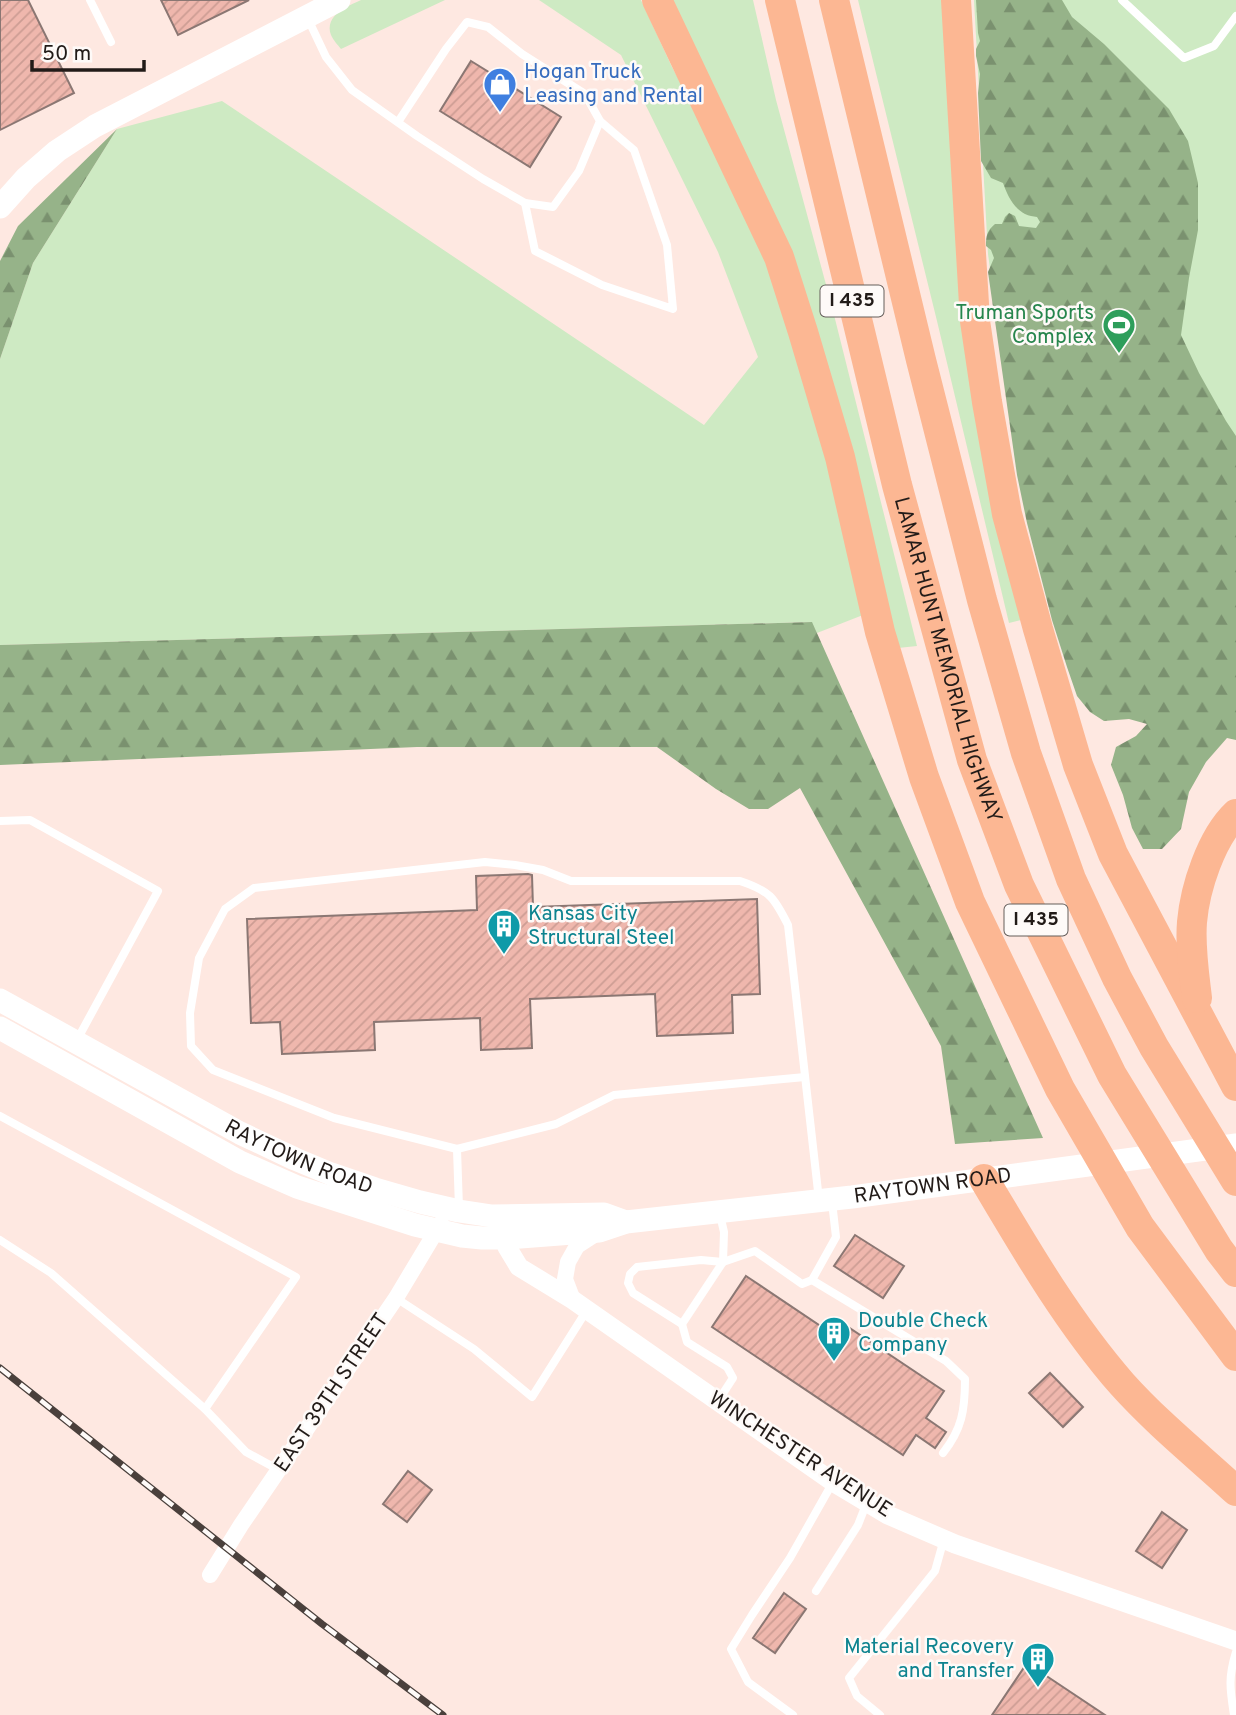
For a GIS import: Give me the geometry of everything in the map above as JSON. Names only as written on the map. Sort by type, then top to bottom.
[{"type":"highway","points":[[657,0],[779,257],[841,457],[880,632],[924,777],[970,902],[1060,1088],[1140,1227],[1236,1356]]},
{"type":"highway","name":"LAMAR HUNT MEMORIAL HIGHWAY","points":[[780,0],[891,459],[972,760],[1020,885],[1112,1075],[1227,1261]]},
{"type":"highway","name":"I 435","points":[[834,0],[920,360],[982,600],[1026,753],[1071,879],[1117,978],[1154,1047],[1236,1181]]},
{"type":"highway","points":[[956,0],[975,321],[1007,514],[1078,765],[1113,854],[1233,1081]]},
{"type":"highway","points":[[1199,1016],[1193,965],[1192,922],[1201,881],[1214,845],[1236,814]]},
{"type":"highway","points":[[984,1179],[1068,1316],[1123,1384],[1236,1491]]},
{"type":"main road","points":[[0,208],[26,178],[57,151],[95,126],[338,0]]},
{"type":"main road","name":"RAYTOWN ROAD","points":[[0,1000],[240,1133],[307,1164],[420,1202],[492,1216],[507,1227],[599,1231],[626,1222],[825,1200],[1236,1145]]},
{"type":"main road","name":"RAYTOWN ROAD","points":[[0,1028],[240,1162],[297,1187],[403,1222],[436,1231],[482,1238],[507,1227],[604,1214],[626,1222]]},
{"type":"main road","points":[[149,1111],[162,1090]]},
{"type":"street","name":"EAST 39TH STREET","points":[[210,1575],[396,1298],[436,1231],[454,1209]]},
{"type":"street","name":"WINCHESTER AVENUE","points":[[507,1227],[508,1247],[519,1267],[580,1305],[833,1482],[888,1515],[944,1539],[1236,1641]]},
{"type":"street","points":[[580,1305],[565,1279],[568,1262],[577,1246],[599,1231]]},
{"type":"lane","points":[[90,0],[111,42]]},
{"type":"lane","points":[[1122,0],[1184,58],[1214,46],[1236,16]]},
{"type":"lane","points":[[307,17],[326,57],[352,90],[483,179],[525,203],[553,207],[579,171],[600,121]]},
{"type":"lane","points":[[398,122],[467,22],[488,27],[522,54],[585,94],[600,121],[634,150],[667,245],[673,309],[602,285],[536,251],[525,203]]},
{"type":"lane","points":[[0,821],[30,820],[158,891],[76,1042]]},
{"type":"lane","points":[[718,1401],[733,1378],[727,1367],[687,1342],[682,1324],[633,1293],[628,1283],[630,1275],[637,1267],[701,1260],[723,1262],[755,1251],[802,1284],[812,1280],[836,1237],[825,1200],[805,1077],[788,925],[775,899],[760,888],[740,881],[572,881],[543,870],[485,862],[254,888],[225,909],[199,958],[190,1013],[191,1046],[213,1070],[334,1118],[457,1149],[556,1124],[614,1095],[805,1077]]},
{"type":"lane","points":[[0,1116],[296,1277],[205,1409]]},
{"type":"lane","points":[[454,1209],[457,1149]]},
{"type":"lane","points":[[682,1324],[723,1262],[724,1232],[719,1212]]},
{"type":"lane","points":[[0,1240],[51,1273],[205,1409],[246,1452],[279,1470]]},
{"type":"lane","points":[[812,1280],[946,1361],[965,1379],[965,1402],[956,1437],[943,1453]]},
{"type":"lane","points":[[396,1298],[474,1349],[532,1397],[580,1305]]},
{"type":"lane","points":[[793,1715],[748,1682],[731,1648],[790,1558],[833,1482]]},
{"type":"lane","points":[[816,1591],[858,1525],[867,1502]]},
{"type":"lane","points":[[880,1715],[856,1696],[849,1678],[935,1571],[944,1539]]},
{"type":"lane","points":[[1234,1715],[1230,1671],[1236,1652]]},
{"type":"green space","points":[[361,0],[445,0],[341,49],[331,35],[331,22],[338,12]]},
{"type":"green space","points":[[539,0],[641,0],[672,67],[748,209],[803,360],[863,615],[817,633],[811,622],[0,645],[0,359],[33,263],[117,129],[222,101],[704,425],[758,357],[718,252],[621,55]]},
{"type":"green space","points":[[670,0],[753,0],[776,100],[831,303],[917,646],[898,648],[864,513]]},
{"type":"green space","points":[[858,0],[946,0],[1021,620],[1009,623]]},
{"type":"green space","name":"Truman Sports Complex","points":[[974,0],[1236,0],[1236,676],[1015,457],[988,254]]},
{"type":"green space","name":"Truman Sports Complex","points":[[976,0],[1062,0],[1072,17],[1104,44],[1169,109],[1188,141],[1198,183],[1198,230],[1181,335],[1199,373],[1236,436],[1236,740],[1227,738],[1206,762],[1189,792],[1181,829],[1162,849],[1143,849],[1132,828],[1111,765],[1116,747],[1136,736],[1147,724],[1129,719],[1104,721],[1090,712],[1077,696],[1052,620],[1027,523],[1017,475],[988,272],[994,258],[986,242],[990,229],[995,224],[1002,224],[1009,213],[1015,216],[1019,226],[1036,228],[1040,222],[1037,217],[1025,214],[1017,208],[1003,183],[991,178],[981,161],[978,93],[980,74],[976,56],[980,41]]},
{"type":"green space","points":[[117,129],[33,263],[0,359],[0,261],[18,226]]},
{"type":"green space","points":[[812,622],[1043,1138],[955,1144],[941,1046],[800,788],[768,809],[749,809],[657,747],[417,747],[0,765],[0,645]]},
{"type":"building","points":[[0,0],[28,0],[74,93],[0,130]]},
{"type":"building","points":[[161,0],[249,0],[178,35]]},
{"type":"building","name":"Hogan Truck Leasing and Rental","points":[[471,61],[561,117],[530,167],[440,111]]},
{"type":"building","name":"Kansas City Structural Steel","points":[[532,875],[533,907],[757,899],[760,994],[732,995],[733,1033],[657,1036],[655,994],[530,999],[532,1048],[481,1050],[480,1018],[374,1022],[375,1050],[282,1054],[280,1022],[251,1023],[247,919],[477,910],[476,876]]},
{"type":"building","points":[[855,1235],[904,1266],[883,1298],[834,1266]]},
{"type":"building","name":"Double Check Company","points":[[746,1276],[834,1335],[842,1323],[944,1391],[926,1418],[946,1432],[935,1448],[916,1435],[903,1455],[712,1327]]},
{"type":"building","points":[[1050,1373],[1083,1407],[1063,1427],[1029,1393]]},
{"type":"building","points":[[408,1471],[432,1490],[407,1522],[383,1504]]},
{"type":"building","points":[[1162,1512],[1187,1530],[1162,1568],[1136,1551]]},
{"type":"building","points":[[784,1593],[806,1609],[775,1653],[753,1638]]},
{"type":"building","name":"Material Recovery and Transfer","points":[[1027,1663],[1105,1715],[992,1715]]},
{"type":"railway","points":[[0,1368],[322,1624],[443,1715]]},
{"type":"place","name":"Hogan Truck Leasing and Rental","points":[[500,114]]},
{"type":"place","name":"Truman Sports Complex","points":[[1119,355]]},
{"type":"place","name":"Kansas City Structural Steel","points":[[504,956]]},
{"type":"place","name":"Double Check Company","points":[[834,1363]]},
{"type":"place","name":"Material Recovery and Transfer","points":[[1038,1689]]}]
